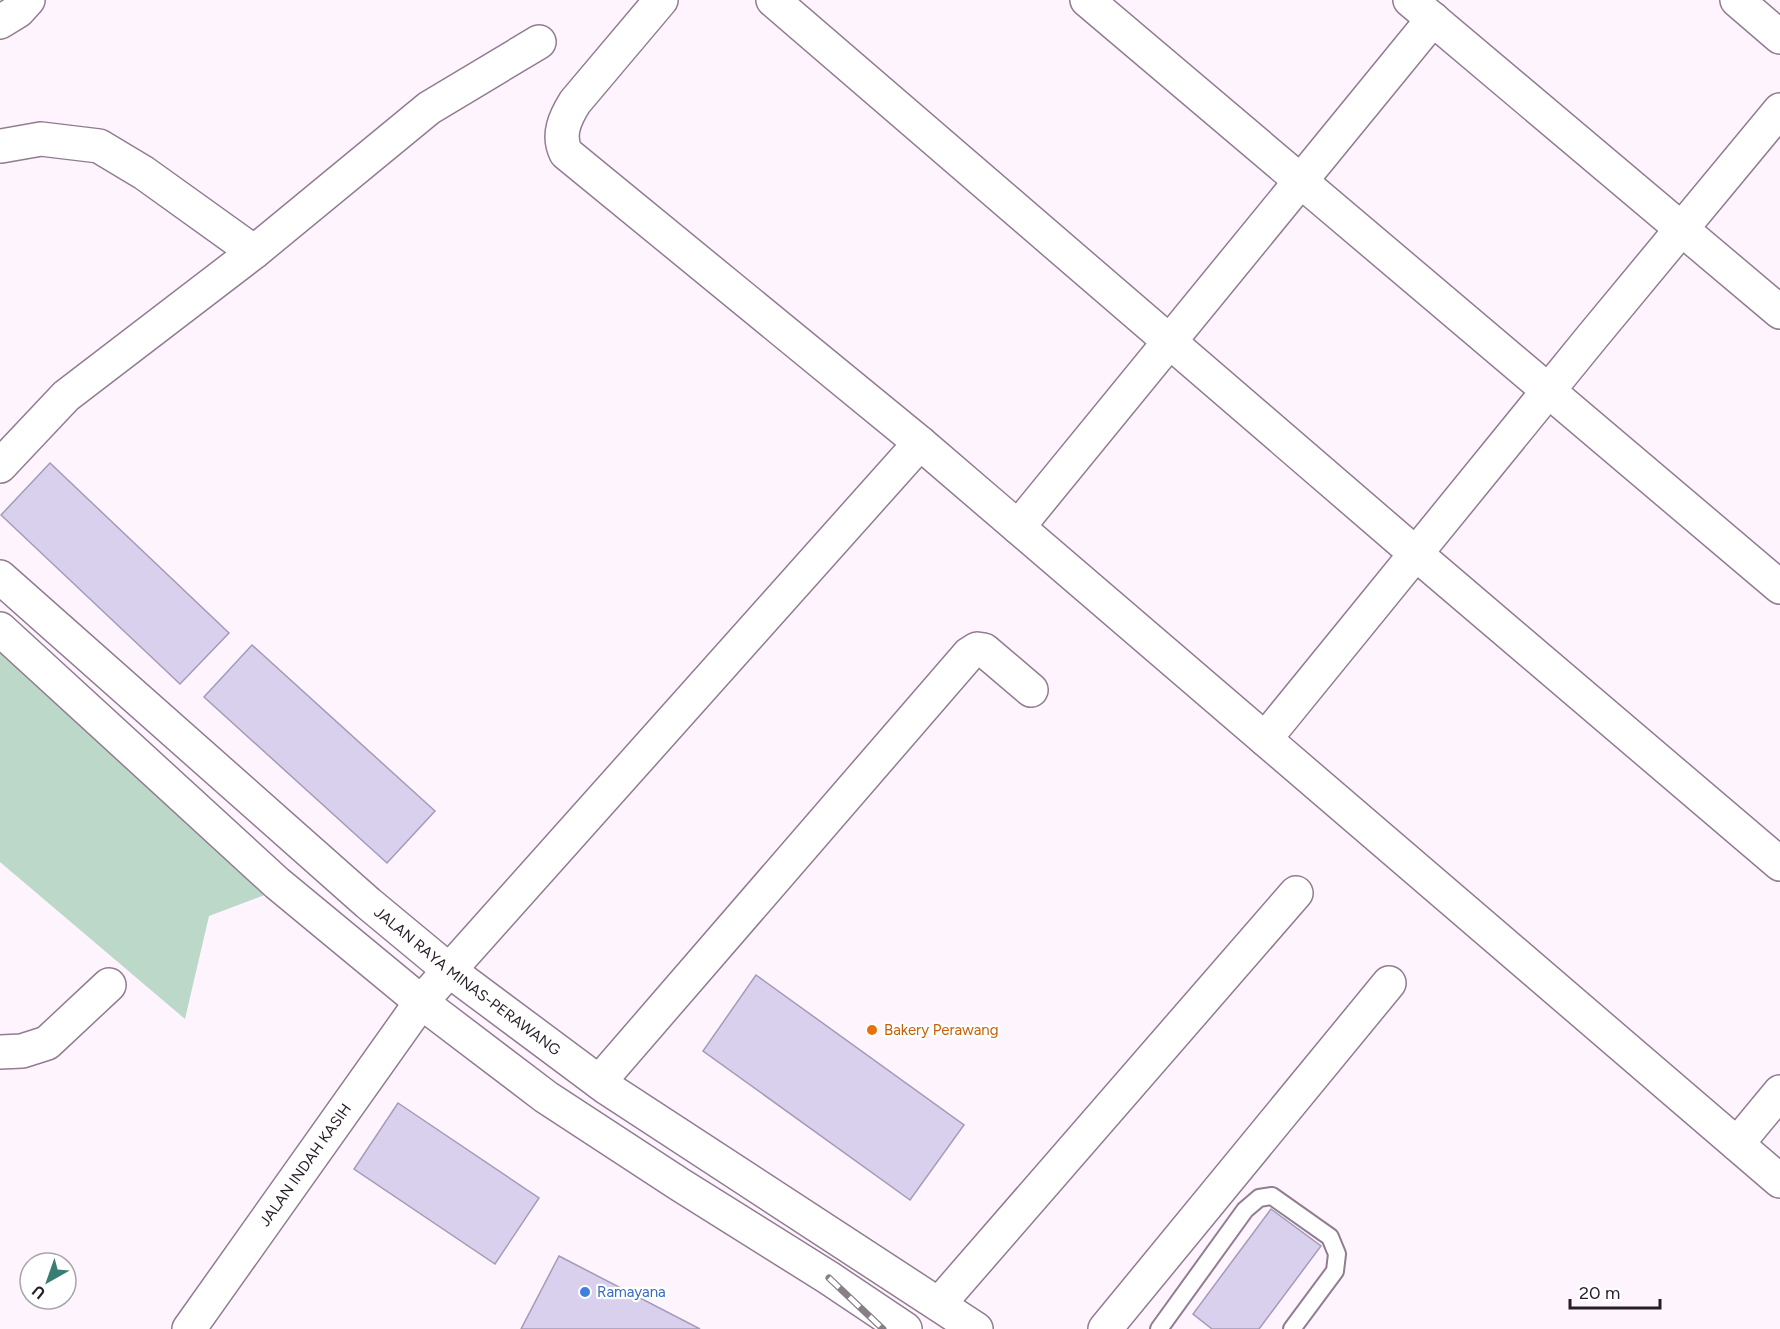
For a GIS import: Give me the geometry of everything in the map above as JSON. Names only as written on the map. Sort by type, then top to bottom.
[{"type":"street","points":[[0,22],[18,11],[28,0]]},
{"type":"street","points":[[661,0],[575,102],[564,119],[562,146],[566,153],[920,443],[1780,1181]]},
{"type":"street","points":[[773,0],[1780,864]]},
{"type":"street","points":[[1087,0],[1780,587]]},
{"type":"street","points":[[1737,0],[1780,37]]},
{"type":"street","points":[[1018,527],[1171,343],[1301,181],[1422,10],[1780,312]]},
{"type":"street","points":[[0,466],[66,396],[254,252],[429,108],[539,42]]},
{"type":"street","points":[[1265,739],[1548,390],[1780,110]]},
{"type":"street","points":[[2,146],[41,139],[99,146],[144,173],[254,252]]},
{"type":"street","name":"JALAN INDAH KASIH","points":[[189,1329],[421,1002],[920,443]]},
{"type":"street","name":"JALAN RAYA MINAS-PERAWANG","points":[[0,578],[368,903],[450,970],[598,1082],[976,1329]]},
{"type":"street","points":[[0,629],[277,883],[421,1002],[546,1097],[905,1329]]},
{"type":"street","points":[[598,1082],[969,654],[977,649],[984,650],[1031,690]]},
{"type":"street","points":[[939,1304],[1296,893]]},
{"type":"street","points":[[1105,1329],[1389,983]]},
{"type":"street","points":[[0,1052],[22,1051],[47,1043],[109,985]]},
{"type":"street","points":[[1737,1144],[1780,1092]]},
{"type":"lane","points":[[1159,1329],[1245,1210],[1259,1198],[1272,1196],[1330,1237],[1337,1254],[1335,1271],[1292,1329]]},
{"type":"green space","points":[[0,620],[296,883],[209,916],[185,1019],[0,862]]},
{"type":"building","points":[[50,463],[229,633],[180,684],[1,515]]},
{"type":"building","points":[[252,645],[435,811],[387,863],[204,697]]},
{"type":"building","points":[[756,975],[964,1125],[910,1200],[703,1051]]},
{"type":"building","points":[[398,1103],[539,1198],[495,1264],[354,1169]]},
{"type":"building","points":[[1271,1209],[1321,1246],[1259,1329],[1212,1329],[1193,1314]]},
{"type":"building","name":"Ramayana","points":[[559,1256],[700,1329],[521,1329]]},
{"type":"railway","points":[[829,1278],[883,1329]]},
{"type":"place","name":"Bakery Perawang","points":[[872,1030]]},
{"type":"place","name":"Ramayana","points":[[585,1292]]}]
